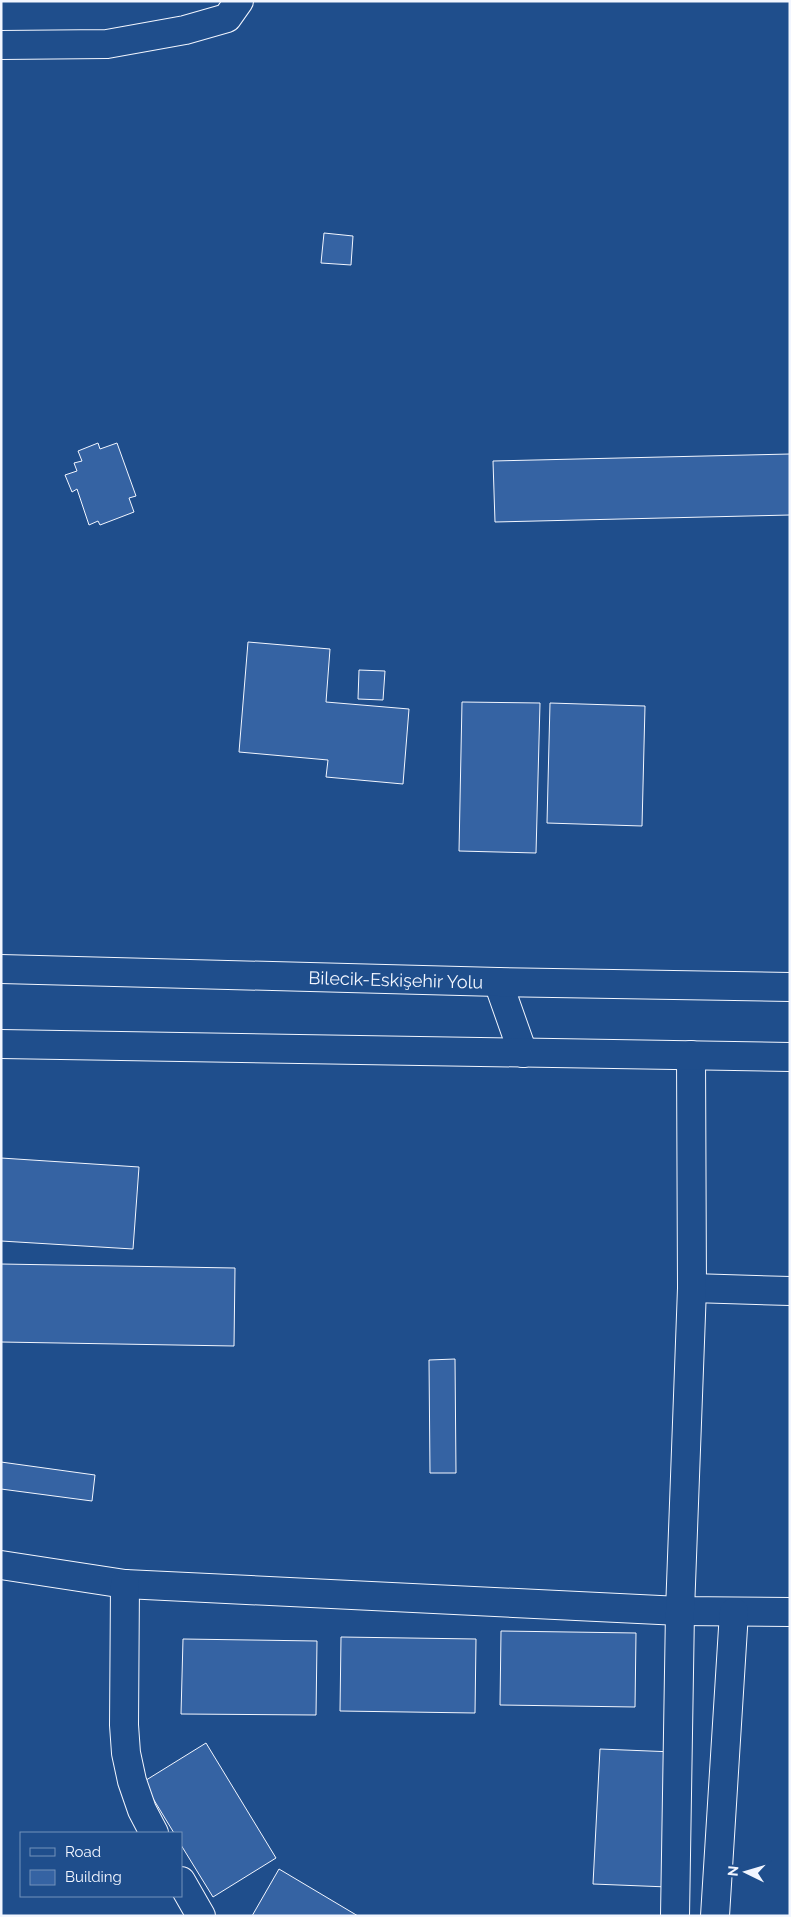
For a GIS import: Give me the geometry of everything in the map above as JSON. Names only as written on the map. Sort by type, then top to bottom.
[{"type":"street","points":[[1,45],[106,44],[185,30],[226,18],[239,1]]},
{"type":"street","name":"Bilecik-Eskişehir Yolu","points":[[1,969],[498,982],[790,987]]},
{"type":"street","points":[[498,982],[523,1053]]},
{"type":"street","points":[[1,1044],[790,1057]]},
{"type":"street","points":[[675,1916],[680,1611],[692,1288],[690,1055]]},
{"type":"street","points":[[692,1288],[790,1291]]},
{"type":"street","points":[[1,1565],[125,1584],[680,1611],[790,1612]]},
{"type":"street","points":[[125,1584],[124,1725],[126,1753],[134,1788],[142,1810],[153,1832]]},
{"type":"street","points":[[715,1916],[734,1612]]},
{"type":"street","points":[[182,1883],[201,1916]]},
{"type":"building","points":[[324,233],[353,236],[351,265],[321,263]]},
{"type":"building","points":[[98,443],[100,449],[117,443],[136,496],[129,498],[134,512],[100,525],[98,521],[89,525],[77,489],[72,492],[65,475],[77,471],[74,463],[82,461],[78,451]]},
{"type":"building","points":[[790,454],[790,515],[495,522],[493,461]]},
{"type":"building","points":[[248,642],[330,649],[326,702],[409,709],[403,784],[326,777],[328,760],[239,752]]},
{"type":"building","points":[[359,670],[385,671],[383,700],[358,699]]},
{"type":"building","points":[[462,702],[540,703],[536,853],[459,851]]},
{"type":"building","points":[[550,703],[645,706],[642,826],[547,823]]},
{"type":"building","points":[[1,1158],[139,1167],[133,1249],[1,1241]]},
{"type":"building","points":[[1,1264],[235,1268],[234,1346],[1,1342]]},
{"type":"building","points":[[455,1359],[456,1473],[430,1473],[429,1360]]},
{"type":"building","points":[[1,1462],[95,1475],[92,1501],[1,1489]]},
{"type":"building","points":[[501,1631],[636,1633],[635,1707],[500,1705]]},
{"type":"building","points":[[341,1637],[476,1639],[475,1713],[340,1711]]},
{"type":"building","points":[[183,1639],[317,1641],[316,1715],[181,1714]]},
{"type":"building","points":[[206,1743],[276,1858],[213,1897],[182,1847],[182,1832],[173,1832],[143,1782]]},
{"type":"building","points":[[600,1749],[674,1752],[668,1887],[593,1884]]},
{"type":"building","points":[[279,1869],[358,1916],[252,1916]]}]
